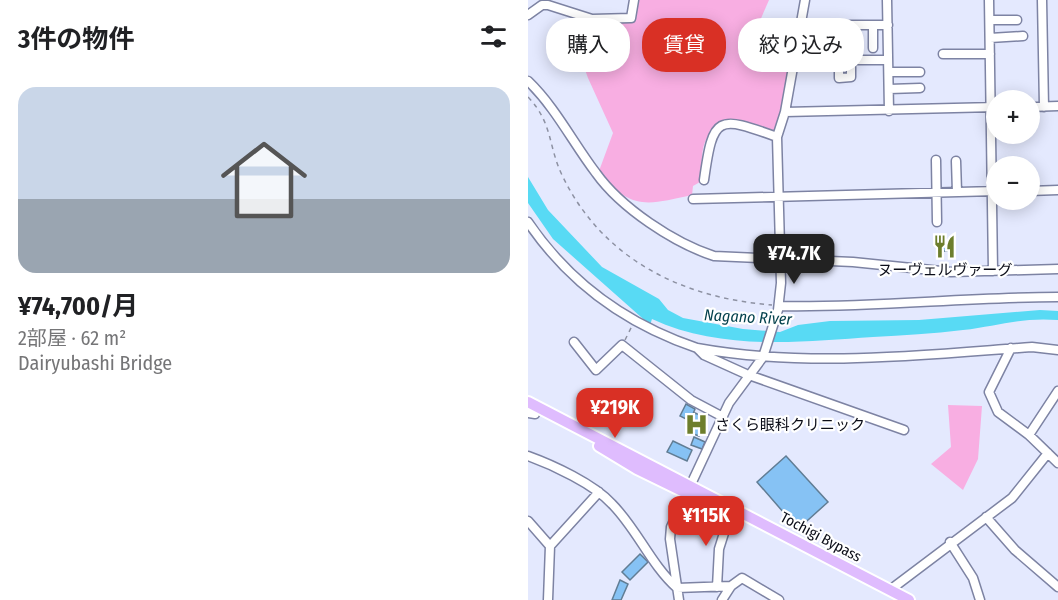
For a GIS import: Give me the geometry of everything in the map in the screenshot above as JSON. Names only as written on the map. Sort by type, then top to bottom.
[{"type":"main road","name":"Tochigi Bypass","points":[[528,402],[730,514],[892,595],[909,600]]},
{"type":"main road","name":"Tochigi Bypass","points":[[530,412],[892,595]]},
{"type":"street","points":[[528,15],[542,5],[548,5],[592,20],[631,18],[634,0]]},
{"type":"street","points":[[802,18],[805,0]]},
{"type":"street","points":[[887,0],[889,111]]},
{"type":"street","points":[[989,0],[992,90]]},
{"type":"street","points":[[1042,0],[1044,106]]},
{"type":"street","points":[[990,20],[1017,20]]},
{"type":"street","points":[[864,25],[888,25]]},
{"type":"street","points":[[873,25],[873,48]]},
{"type":"street","points":[[990,38],[1023,36]]},
{"type":"street","points":[[943,54],[990,54]]},
{"type":"street","points":[[864,60],[888,60]]},
{"type":"street","points":[[679,600],[670,532],[733,396],[752,374],[764,355],[778,308],[777,137],[785,112],[792,72]]},
{"type":"street","points":[[838,72],[839,78],[851,77],[851,72]]},
{"type":"street","points":[[889,72],[920,72]]},
{"type":"street","points":[[528,81],[553,109],[602,182],[636,212],[695,250],[714,256],[951,272],[1058,269]]},
{"type":"street","points":[[889,88],[920,88]]},
{"type":"street","points":[[1040,106],[1058,106]]},
{"type":"street","points":[[785,112],[986,107]]},
{"type":"street","points":[[704,180],[710,139],[728,123],[736,122],[777,137]]},
{"type":"street","points":[[936,160],[937,222]]},
{"type":"street","points":[[956,161],[957,192]]},
{"type":"street","points":[[1040,191],[1058,190]]},
{"type":"street","points":[[693,199],[986,191]]},
{"type":"street","points":[[993,271],[994,210]]},
{"type":"street","points":[[528,222],[543,244],[569,272],[605,303],[634,322],[697,348],[764,355],[833,357],[1032,347],[1058,350]]},
{"type":"street","points":[[778,308],[841,308],[1058,297]]},
{"type":"street","points":[[574,342],[596,370],[622,345],[691,400],[723,417]]},
{"type":"street","points":[[697,348],[704,356],[746,374],[752,374],[904,430]]},
{"type":"street","points":[[1011,348],[989,392],[998,412],[1029,435],[1058,463]]},
{"type":"street","points":[[1029,435],[1058,391]]},
{"type":"street","points":[[528,396],[548,413]]},
{"type":"street","points":[[892,595],[950,542],[1020,490],[1048,453]]},
{"type":"street","points":[[528,456],[599,492],[612,504],[666,577],[677,588],[731,586]]},
{"type":"street","points":[[548,600],[550,546],[599,492]]},
{"type":"street","points":[[717,587],[719,549],[730,514]]},
{"type":"street","points":[[986,517],[1024,558],[1058,587]]},
{"type":"street","points":[[528,520],[550,546]]},
{"type":"street","points":[[950,542],[973,578],[982,600]]},
{"type":"street","points":[[722,600],[731,586],[742,578],[779,600]]},
{"type":"path","points":[[528,97],[541,111],[560,170],[583,214],[637,264],[684,287],[726,300],[778,308]]},
{"type":"path","points":[[622,345],[634,322]]},
{"type":"shaded area","points":[[638,0],[769,0],[761,18],[738,18],[738,72],[789,72],[782,112],[774,132],[733,119],[713,130],[704,143],[700,182],[693,186],[692,195],[663,201],[640,202],[620,193],[599,171],[613,133],[586,72],[630,72],[630,19],[636,18]]},
{"type":"shaded area","points":[[948,405],[982,406],[978,459],[963,490],[931,464],[951,447]]},
{"type":"water","points":[[528,177],[548,210],[602,267],[659,299],[668,310],[683,318],[743,329],[780,332],[798,325],[830,321],[919,320],[1040,310],[1058,311],[1058,320],[1021,321],[929,333],[789,342],[733,340],[705,336],[652,319],[650,325],[553,239],[528,203]]},
{"type":"building","name":"ヌーヴェルヴァーグ","points":[[951,240],[952,250],[939,252],[938,242]]},
{"type":"building","points":[[686,404],[695,409],[690,421],[680,416]]},
{"type":"building","name":"さくら眼科クリニック","points":[[695,413],[707,418],[699,436],[688,432]]},
{"type":"building","points":[[694,437],[705,442],[702,449],[691,445]]},
{"type":"building","points":[[673,441],[692,450],[687,461],[667,452]]},
{"type":"building","points":[[786,456],[828,502],[798,529],[757,482]]},
{"type":"building","points":[[640,554],[648,562],[630,580],[622,572]]},
{"type":"building","points":[[620,580],[628,584],[621,600],[612,600]]},
{"type":"place","name":"ヌーヴェルヴァーグ","points":[[945,246]]},
{"type":"place","name":"さくら眼科クリニック","points":[[697,425]]},
{"type":"water label","name":"Nagano River","points":[[748,317]]}]
